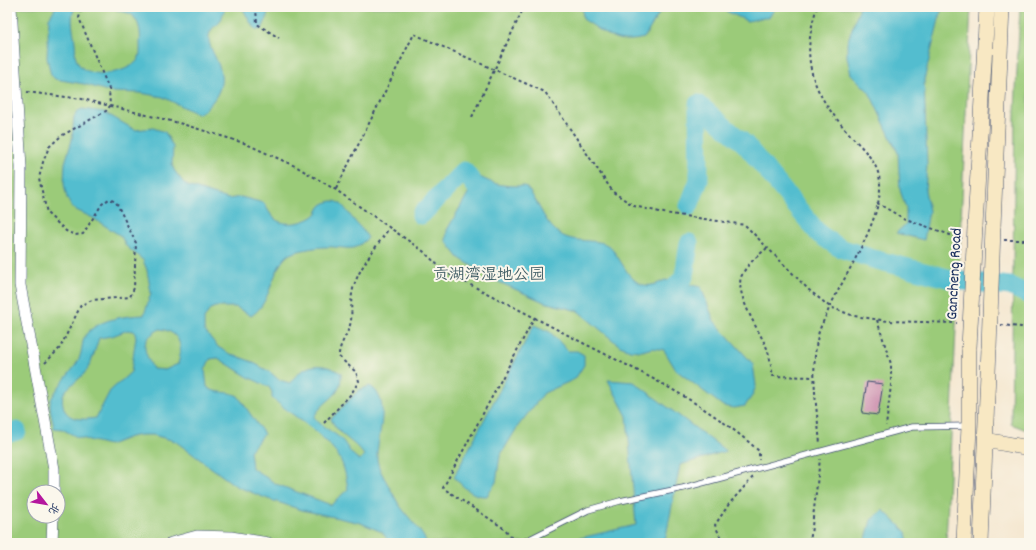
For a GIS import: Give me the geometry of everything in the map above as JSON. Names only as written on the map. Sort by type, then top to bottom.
[{"type":"street","points":[[11,7],[22,208],[20,285],[54,469],[54,484]]},
{"type":"street","name":"Gancheng Road","points":[[964,543],[969,426],[969,348],[987,7]]},
{"type":"street","points":[[981,543],[1002,7]]},
{"type":"street","points":[[985,439],[1029,447]]},
{"type":"street","points":[[52,543],[53,524]]},
{"type":"street","points":[[171,543],[197,536],[232,537],[268,543]]},
{"type":"lane","points":[[522,543],[588,510],[683,488],[912,427],[969,426]]},
{"type":"path","points":[[36,369],[50,360],[60,348],[81,305],[92,300],[130,297],[134,288],[136,243],[116,202],[109,200],[102,204],[83,234],[75,235],[66,231],[47,213],[39,178],[49,147],[61,136],[106,111],[110,106],[111,100],[109,89],[101,66],[79,18],[82,7]]},
{"type":"path","points":[[256,7],[257,24],[279,38]]},
{"type":"path","points":[[472,117],[524,7]]},
{"type":"path","points":[[810,543],[820,452],[814,377],[818,335],[839,287],[871,227],[880,184],[876,166],[870,156],[833,116],[820,97],[813,79],[809,49],[812,25],[817,7]]},
{"type":"path","points":[[336,190],[414,34],[546,92],[613,192],[634,206],[664,213],[745,225],[809,290],[830,307],[854,316],[877,320],[959,323]]},
{"type":"path","points":[[16,91],[82,98],[179,123],[244,143],[297,167],[336,190],[390,227],[423,251],[445,272],[638,370],[700,405],[737,431],[759,451],[759,468],[750,482],[729,504],[715,525],[723,543]]},
{"type":"path","points":[[877,203],[903,218],[922,226]]},
{"type":"path","points":[[324,423],[350,394],[359,381],[356,372],[339,356],[339,350],[348,334],[352,318],[352,294],[361,270],[390,227]]},
{"type":"path","points":[[767,248],[752,260],[741,276],[741,286],[750,317],[766,347],[773,376],[814,377]]},
{"type":"path","points":[[516,543],[505,529],[443,488],[535,317]]},
{"type":"path","points":[[877,320],[891,364],[891,385],[886,433]]},
{"type":"path","points":[[998,325],[1022,327],[1029,331]]},
{"type":"green space","name":"贡湖湾湿地公园","points":[[7,7],[971,7],[946,543],[7,543]]},
{"type":"green space","points":[[1020,7],[1029,7],[1029,431],[1011,424],[1015,111]]},
{"type":"water","points":[[56,7],[75,7],[72,21],[75,55],[81,67],[88,71],[106,73],[115,72],[132,66],[137,61],[140,52],[140,33],[136,20],[130,13],[119,11],[113,7],[227,7],[221,21],[212,29],[209,37],[210,46],[221,75],[220,87],[214,99],[200,114],[163,97],[141,93],[111,92],[84,84],[55,79],[51,75],[47,58],[49,18]]},
{"type":"water","points":[[242,7],[268,7],[267,18],[262,29],[257,30],[250,22]]},
{"type":"water","points":[[582,7],[663,7],[644,38],[626,40],[612,37],[583,19]]},
{"type":"water","points":[[722,7],[776,7],[769,17],[747,21],[726,11]]},
{"type":"water","points":[[860,7],[942,7],[924,80],[927,166],[925,190],[929,211],[924,240],[896,233],[906,224],[906,208],[900,190],[898,153],[869,92],[851,74],[847,57],[847,43]]},
{"type":"water","points":[[82,109],[104,112],[135,130],[153,128],[165,132],[173,147],[172,164],[174,170],[188,186],[228,199],[241,197],[264,203],[273,217],[284,223],[301,222],[316,214],[322,205],[333,201],[337,202],[344,207],[363,230],[368,238],[353,248],[321,247],[290,254],[281,263],[277,270],[267,296],[258,310],[251,316],[236,307],[215,307],[210,309],[204,319],[204,330],[218,347],[228,353],[250,361],[270,372],[279,380],[290,383],[301,371],[313,366],[327,367],[341,373],[341,382],[336,393],[318,410],[314,417],[321,425],[340,438],[352,454],[360,460],[364,455],[356,445],[338,430],[331,419],[359,390],[370,386],[377,392],[381,400],[382,410],[382,420],[377,450],[378,465],[398,503],[421,532],[427,543],[390,543],[382,532],[361,523],[302,510],[268,499],[236,486],[175,441],[153,435],[141,435],[130,437],[109,445],[77,437],[62,429],[54,428],[50,407],[51,399],[78,361],[86,334],[101,323],[108,320],[144,315],[151,293],[147,270],[143,260],[126,246],[121,236],[93,218],[72,208],[67,198],[64,184],[65,163],[72,140],[74,117],[77,112]],"holes":[[[160,329],[172,333],[179,341],[180,346],[180,358],[178,364],[165,370],[153,369],[145,351],[148,338]],[[128,330],[134,331],[136,337],[131,372],[110,391],[96,418],[81,419],[71,417],[63,405],[62,399],[64,393],[86,371],[99,338],[112,336]],[[218,358],[248,377],[269,387],[272,392],[272,398],[329,443],[343,464],[348,489],[331,505],[276,484],[252,468],[250,451],[264,434],[238,396],[230,393],[214,391],[207,387],[205,370],[210,359]]]},
{"type":"water","points":[[478,176],[490,182],[501,185],[525,186],[547,221],[556,231],[561,235],[572,239],[603,243],[616,255],[634,280],[642,284],[652,285],[665,280],[701,287],[714,321],[753,364],[756,386],[752,396],[745,406],[734,408],[723,406],[676,370],[664,350],[653,348],[642,351],[630,350],[620,346],[578,311],[544,302],[499,282],[459,258],[446,241],[447,230]]},
{"type":"water","points":[[534,325],[550,332],[568,351],[577,351],[584,355],[584,365],[575,379],[544,393],[518,426],[500,456],[496,482],[487,496],[477,495],[465,488],[454,477]]},
{"type":"water","points":[[608,380],[634,382],[726,451],[680,465],[665,541],[667,543],[559,543],[636,525],[627,416]]},
{"type":"water","points":[[883,510],[906,532],[908,543],[865,543],[871,520]]},
{"type":"building","points":[[867,382],[883,384],[878,415],[862,413]]},
{"type":"waterway","points":[[689,206],[699,180],[698,104],[745,144],[819,234],[840,248],[873,259],[955,280],[1010,286],[1029,295]]},
{"type":"waterway","points":[[421,215],[464,171],[489,204]]},
{"type":"waterway","points":[[661,300],[663,301],[684,277],[689,243]]},
{"type":"waterway","points":[[7,434],[17,431]]}]
